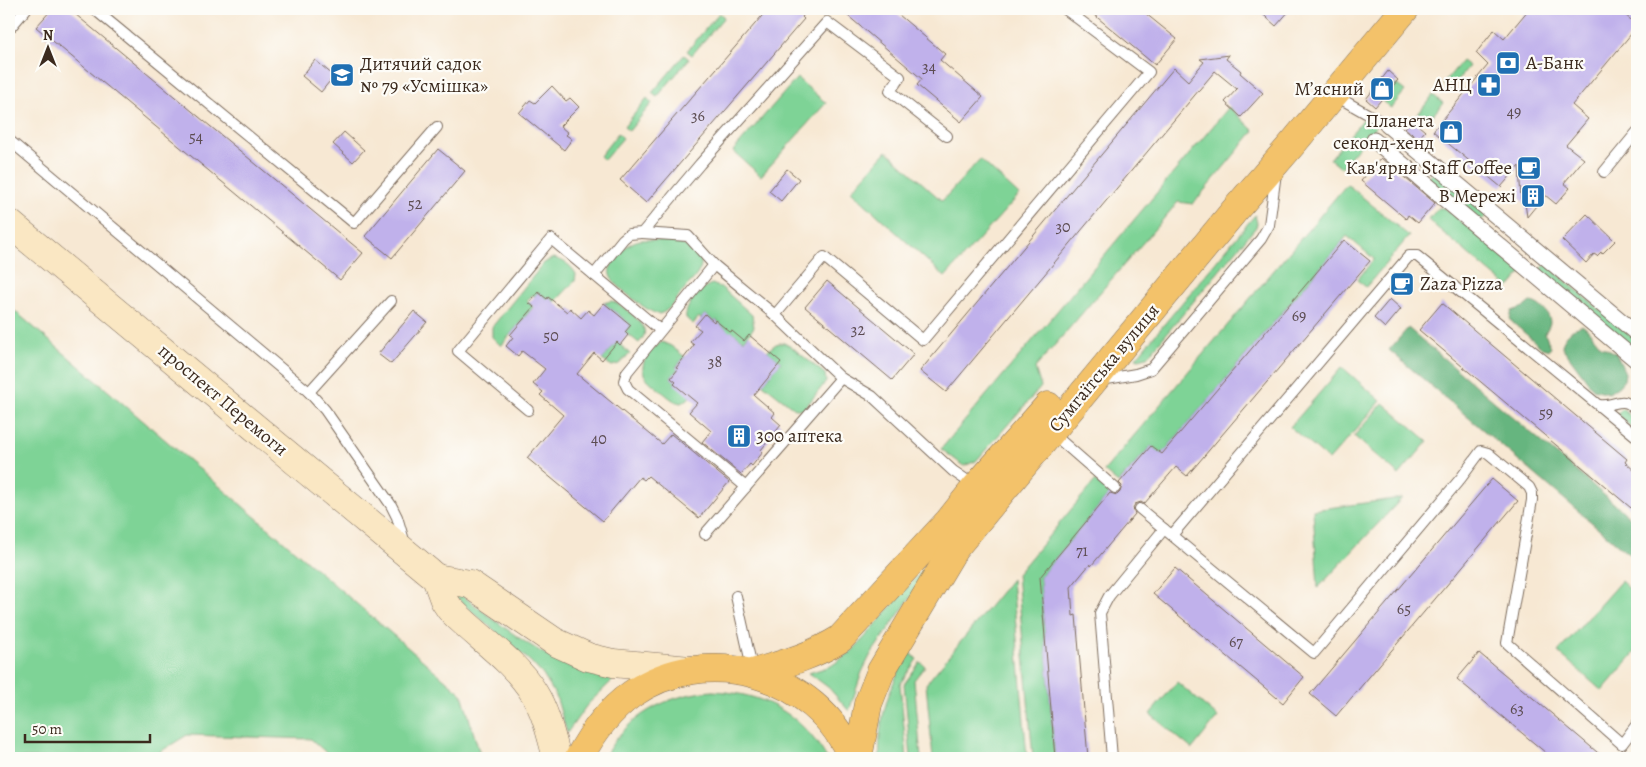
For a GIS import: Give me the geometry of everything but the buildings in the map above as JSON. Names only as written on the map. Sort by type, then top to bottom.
[{"type":"main road","name":"Сумгаїтська вулиця","points":[[753,673],[826,648],[840,639],[949,521],[976,487],[1036,421],[1281,132],[1381,9]]},
{"type":"main road","name":"Сумгаїтська вулиця","points":[[858,758],[868,704],[874,686],[889,655],[954,549],[1234,210],[1278,162],[1405,9]]},
{"type":"main road","name":"проспект Перемоги","points":[[9,223],[436,578]]},
{"type":"main road","points":[[557,758],[541,706],[527,682],[511,664],[450,609],[444,600],[436,578],[470,584],[555,642],[588,657],[613,663],[690,670]]},
{"type":"main road","points":[[579,758],[593,734],[615,707],[632,694],[650,683],[670,675],[690,670],[711,668],[753,673],[786,686],[809,701],[825,716],[838,732],[852,758]]},
{"type":"street","points":[[1387,125],[1637,334]]},
{"type":"street","points":[[1374,140],[1637,360]]},
{"type":"lane","points":[[9,29],[26,9]]},
{"type":"lane","points":[[94,9],[354,223],[437,127]]},
{"type":"lane","points":[[775,316],[824,257],[923,340],[1149,72],[1065,9]]},
{"type":"lane","points":[[642,233],[700,164],[827,22],[900,77],[890,91],[947,136]]},
{"type":"lane","points":[[1333,94],[1387,125]]},
{"type":"lane","points":[[1604,172],[1637,132]]},
{"type":"lane","points":[[9,140],[309,392],[325,410],[391,504],[402,529],[408,555]]},
{"type":"lane","points":[[1093,382],[1136,374],[1151,369],[1261,239],[1268,226],[1278,162]]},
{"type":"lane","points":[[594,275],[629,234],[688,236],[714,265],[775,316],[841,378],[872,396],[953,471],[976,487]]},
{"type":"lane","points":[[528,410],[458,351],[551,239],[660,330]]},
{"type":"lane","points":[[1112,758],[1100,614],[1109,596],[1168,532],[1409,256],[1417,256],[1637,437]]},
{"type":"lane","points":[[714,265],[627,372],[624,381],[625,385],[746,487]]},
{"type":"lane","points":[[309,392],[391,301]]},
{"type":"lane","points":[[705,534],[841,378]]},
{"type":"lane","points":[[1599,405],[1605,406],[1622,402],[1627,403],[1637,411]]},
{"type":"lane","points":[[1051,432],[1115,488]]},
{"type":"lane","points":[[1140,509],[1314,653],[1461,478],[1481,451],[1488,453],[1529,487],[1532,493],[1507,643],[1622,744],[1637,724]]},
{"type":"lane","points":[[736,596],[753,673]]},
{"type":"green space","points":[[719,13],[724,17],[692,55],[687,51]]},
{"type":"green space","points":[[684,55],[689,59],[657,97],[652,93]]},
{"type":"green space","points":[[1462,61],[1469,66],[1450,90],[1443,84]]},
{"type":"green space","points":[[797,78],[826,103],[761,176],[733,151]]},
{"type":"green space","points":[[1396,84],[1405,91],[1391,108],[1382,101]]},
{"type":"green space","points":[[1433,95],[1443,103],[1433,115],[1418,114]]},
{"type":"green space","points":[[647,98],[652,103],[629,131],[624,127]]},
{"type":"green space","points":[[1229,107],[1254,131],[1193,204],[1178,202],[1035,368],[1041,387],[976,461],[964,466],[941,449]]},
{"type":"green space","points":[[1366,116],[1377,125],[1341,168],[1330,159]]},
{"type":"green space","points":[[618,133],[623,138],[604,160],[600,156]]},
{"type":"green space","points":[[887,151],[942,201],[980,159],[1019,195],[945,277],[851,191]]},
{"type":"green space","points":[[1435,171],[1487,215],[1480,222],[1428,178]]},
{"type":"green space","points":[[1347,184],[1409,236],[1366,287],[1357,280],[1374,259],[1347,236],[1162,454],[1151,446],[1118,483],[1104,471]]},
{"type":"green space","points":[[1438,208],[1445,208],[1522,272],[1509,288],[1428,220]]},
{"type":"green space","points":[[1255,215],[1256,227],[1147,357],[1136,358]]},
{"type":"green space","points":[[640,240],[657,240],[679,244],[697,253],[701,260],[700,269],[696,276],[671,307],[663,313],[659,314],[648,310],[617,285],[610,275],[612,264],[621,252],[626,247]]},
{"type":"green space","points":[[553,258],[572,268],[576,274],[575,281],[555,302],[538,292],[535,296],[532,295],[527,301],[533,307],[501,346],[492,337],[492,327],[544,263]]},
{"type":"green space","points":[[1546,264],[1637,341],[1637,354],[1539,272]]},
{"type":"green space","points":[[712,284],[722,288],[752,315],[754,327],[744,341],[732,331],[724,340],[720,337],[726,329],[716,320],[714,322],[705,314],[701,319],[699,317],[693,324],[686,318],[690,303],[703,289]]},
{"type":"green space","points":[[611,301],[635,317],[644,329],[643,337],[639,343],[625,332],[631,325],[604,303]]},
{"type":"green space","points":[[1530,302],[1543,309],[1548,315],[1550,324],[1545,334],[1551,348],[1549,350],[1542,348],[1512,322],[1510,318],[1512,311],[1524,307]]},
{"type":"green space","points":[[9,306],[462,694],[481,758],[332,758],[311,739],[187,735],[150,758],[9,758]]},
{"type":"green space","points":[[1582,325],[1601,346],[1616,353],[1625,373],[1624,380],[1609,393],[1593,389],[1562,347],[1562,343],[1569,333]]},
{"type":"green space","points":[[1408,328],[1637,523],[1637,561],[1389,350]]},
{"type":"green space","points":[[617,342],[630,354],[619,364],[612,366],[602,360]]},
{"type":"green space","points":[[662,342],[671,346],[685,357],[676,367],[678,369],[671,378],[676,382],[674,384],[699,386],[688,399],[681,403],[668,397],[649,381],[644,374],[643,364],[647,355]]},
{"type":"green space","points":[[780,343],[793,348],[825,374],[826,382],[804,409],[795,409],[763,384],[781,362],[767,351]]},
{"type":"green space","points":[[1342,367],[1381,401],[1329,460],[1290,427]]},
{"type":"green space","points":[[1383,403],[1428,441],[1399,475],[1354,436]]},
{"type":"green space","points":[[1622,409],[1637,422],[1637,432],[1617,415]]},
{"type":"green space","points":[[1095,481],[1110,493],[1040,577],[1055,758],[1033,758],[1017,574]]},
{"type":"green space","points":[[1402,498],[1318,588],[1313,510]]},
{"type":"green space","points":[[930,561],[934,564],[871,654],[862,672],[849,711],[829,688],[809,673],[831,666],[851,652]]},
{"type":"green space","points":[[1012,579],[1027,758],[933,758],[926,684]]},
{"type":"green space","points":[[1621,581],[1637,596],[1637,650],[1602,691],[1558,652]]},
{"type":"green space","points":[[456,591],[511,632],[550,657],[570,667],[614,679],[587,705],[567,733],[556,696],[543,675],[530,661],[453,595]]},
{"type":"green space","points":[[909,652],[917,659],[900,684],[907,758],[880,758],[881,730],[886,703],[896,677]]},
{"type":"green space","points":[[920,662],[925,666],[914,680],[921,758],[911,758],[904,684]]},
{"type":"green space","points":[[1177,682],[1218,717],[1192,749],[1150,714]]},
{"type":"green space","points":[[712,691],[748,696],[779,708],[805,729],[827,758],[604,758],[624,730],[649,710],[679,697]]},
{"type":"place","name":"А-Банк","points":[[1508,63]]},
{"type":"place","name":"Дитячий садок № 79 «Усмішка»","points":[[342,75]]},
{"type":"place","name":"АНЦ","points":[[1489,85]]},
{"type":"place","name":"М’ясний","points":[[1382,89]]},
{"type":"place","name":"Планета секонд-хенд","points":[[1451,132]]},
{"type":"place","name":"Кав'ярня Staff Coffee","points":[[1529,168]]},
{"type":"place","name":"В Мережі","points":[[1533,196]]},
{"type":"place","name":"Zaza Pizza","points":[[1402,284]]},
{"type":"place","name":"300 аптека","points":[[739,436]]}]
